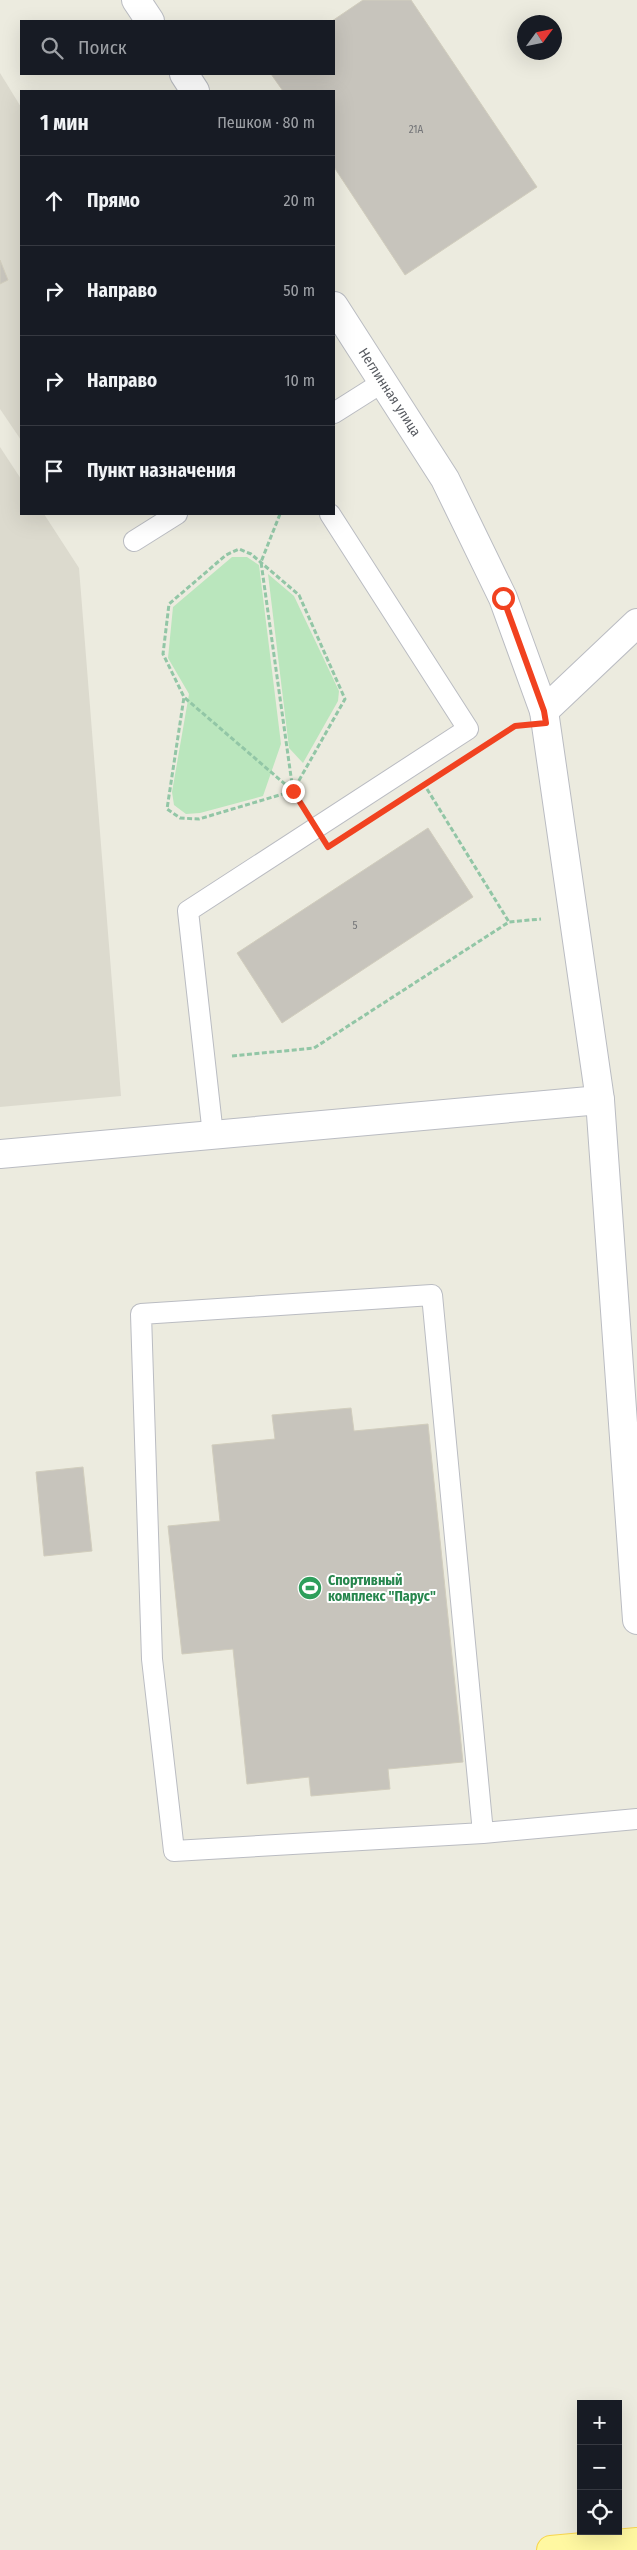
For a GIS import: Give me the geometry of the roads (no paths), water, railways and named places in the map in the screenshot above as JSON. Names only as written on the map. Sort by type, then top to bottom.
[{"type":"main road","points":[[551,2550],[637,2542]]},
{"type":"street","points":[[136,0],[149,20]]},
{"type":"street","points":[[185,75],[194,90]]},
{"type":"street","name":"Неглинная улица","points":[[335,308],[445,479],[503,598],[545,717],[600,1100],[637,1620]]},
{"type":"street","points":[[545,717],[637,623]]},
{"type":"street","points":[[0,1154],[600,1100]]},
{"type":"lane","points":[[335,412],[383,382]]},
{"type":"lane","points":[[134,541],[174,515]]},
{"type":"lane","points":[[213,1135],[188,911],[468,729],[331,515]]},
{"type":"lane","points":[[483,1833],[432,1295],[141,1314],[152,1659],[174,1852],[483,1833],[637,1819]]},
{"type":"place","name":"Спортивный комплекс \"Парус\"","points":[[310,1588]]}]
